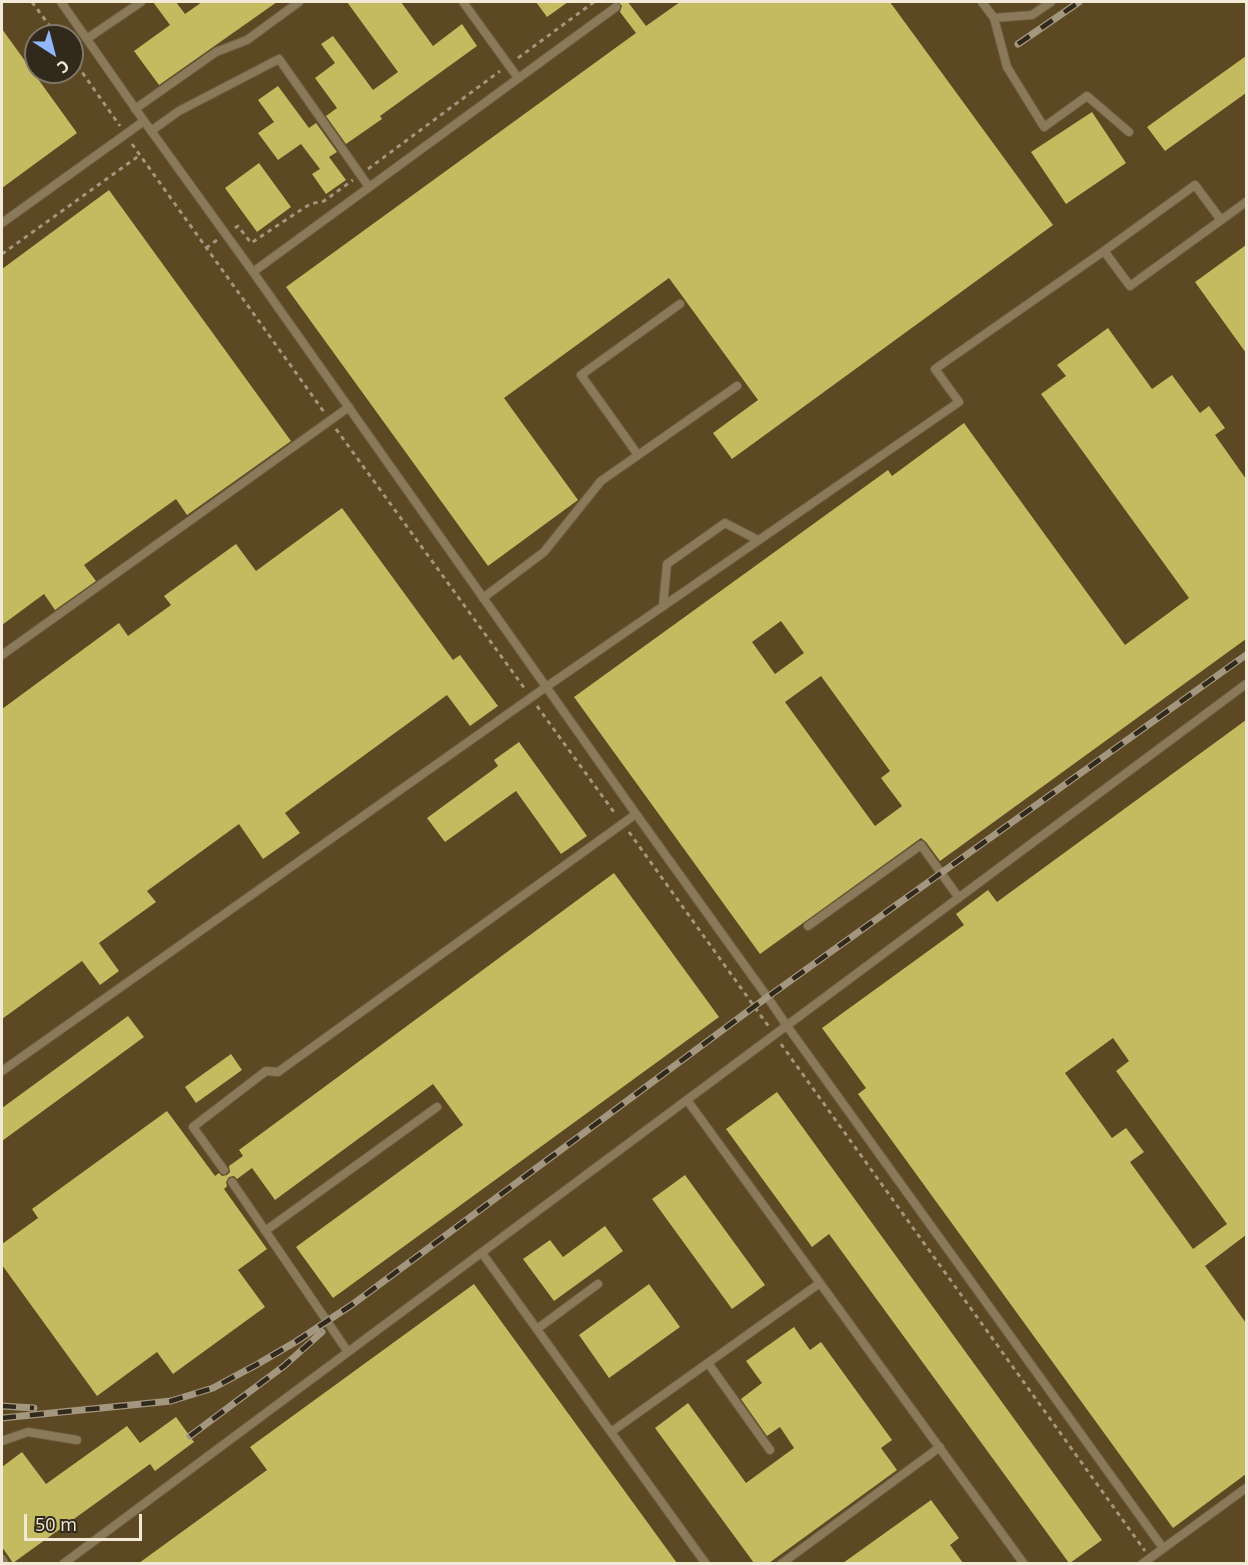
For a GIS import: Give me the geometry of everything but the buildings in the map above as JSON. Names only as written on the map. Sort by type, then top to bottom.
[{"type":"lane","points":[[61,2],[787,1026],[1163,1548]]},
{"type":"lane","points":[[88,38],[141,2]]},
{"type":"lane","points":[[135,109],[216,52],[247,40],[299,2]]},
{"type":"lane","points":[[463,2],[518,78]]},
{"type":"lane","points":[[982,2],[994,18],[1007,67],[1044,127],[1087,96],[1129,132]]},
{"type":"lane","points":[[994,18],[1032,15],[1052,2]]},
{"type":"lane","points":[[253,272],[616,7]]},
{"type":"lane","points":[[151,131],[179,111],[279,59],[369,187]]},
{"type":"lane","points":[[2,223],[144,121]]},
{"type":"lane","points":[[2,1071],[546,687],[959,402],[935,369],[1195,185],[1221,220]]},
{"type":"lane","points":[[1104,251],[1130,286],[1246,202]]},
{"type":"lane","points":[[638,455],[581,375],[680,304]]},
{"type":"lane","points":[[483,598],[544,552],[602,481],[737,386]]},
{"type":"lane","points":[[2,655],[349,407]]},
{"type":"lane","points":[[663,606],[668,564],[725,523],[758,540]]},
{"type":"lane","points":[[63,1563],[1246,684]]},
{"type":"lane","points":[[224,1170],[193,1127],[266,1071],[278,1072],[636,814]]},
{"type":"lane","points":[[808,926],[921,845],[959,898]]},
{"type":"lane","points":[[687,1100],[1024,1563]]},
{"type":"lane","points":[[265,1230],[437,1107]]},
{"type":"lane","points":[[232,1182],[348,1352]]},
{"type":"lane","points":[[482,1252],[706,1563]]},
{"type":"lane","points":[[611,1432],[820,1283]]},
{"type":"lane","points":[[537,1329],[598,1284]]},
{"type":"lane","points":[[708,1363],[770,1450]]},
{"type":"lane","points":[[2,1441],[28,1432],[77,1440]]},
{"type":"lane","points":[[781,1563],[940,1447]]},
{"type":"lane","points":[[1142,1563],[1246,1488]]},
{"type":"lane","points":[[2,1559],[4,1563]]},
{"type":"path","points":[[32,2],[48,24]]},
{"type":"path","points":[[206,248],[238,226],[251,243],[310,204],[324,201],[594,2]]},
{"type":"path","points":[[84,75],[330,421],[623,823],[1150,1557]]},
{"type":"path","points":[[2,254],[140,154]]},
{"type":"shaded area","points":[[2,2],[1246,2],[1246,1563],[2,1563]]},
{"type":"railway","points":[[1018,44],[1079,2]]},
{"type":"railway","points":[[2,1418],[171,1401],[213,1388],[297,1341],[353,1304],[755,1006],[1246,655]]},
{"type":"railway","points":[[190,1436],[284,1366],[322,1332]]},
{"type":"railway","points":[[2,1406],[34,1408]]}]
